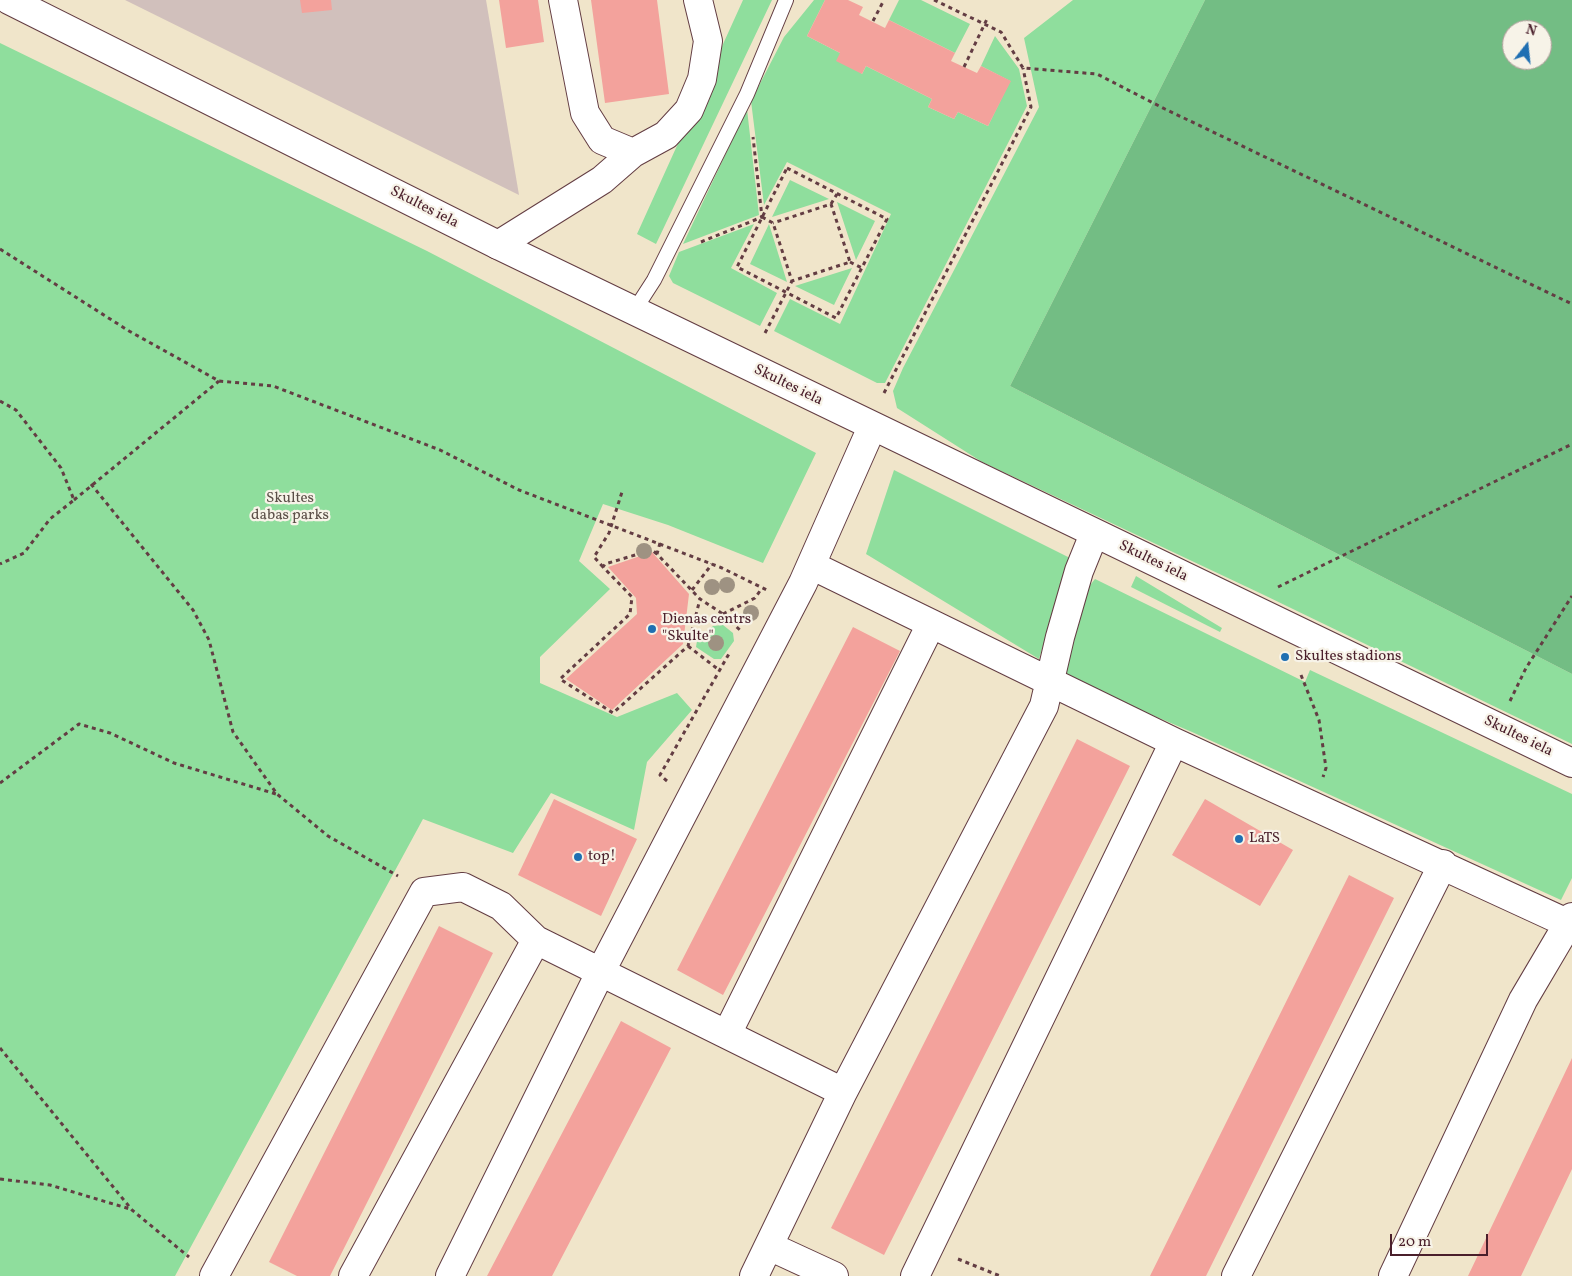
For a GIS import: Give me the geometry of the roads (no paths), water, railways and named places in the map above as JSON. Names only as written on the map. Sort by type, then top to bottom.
[{"type":"street","name":"Skultes iela","points":[[9,0],[498,246],[1572,763]]},
{"type":"street","points":[[563,0],[584,114],[602,140],[633,153]]},
{"type":"street","points":[[498,246],[602,180],[633,153],[666,134],[690,110],[702,79],[708,41],[698,0]]},
{"type":"street","points":[[450,1276],[601,971],[793,602],[872,427]]},
{"type":"street","points":[[754,1276],[844,1092],[1044,706],[1079,570],[1094,534]]},
{"type":"street","points":[[811,565],[1174,742],[1570,920],[1523,1000],[1393,1276]]},
{"type":"street","points":[[727,1034],[931,624]]},
{"type":"street","points":[[915,1276],[1174,742]]},
{"type":"street","points":[[1236,1276],[1443,864]]},
{"type":"street","points":[[205,1270],[424,892],[463,887],[501,906],[536,940],[844,1092]]},
{"type":"street","points":[[353,1276],[536,940]]},
{"type":"street","points":[[769,1246],[834,1276]]},
{"type":"lane","points":[[634,312],[666,256],[747,94],[786,0]]},
{"type":"place","name":"Dienas centrs \"Skulte\"","points":[[652,629]]},
{"type":"place","name":"Skultes stadions","points":[[1285,657]]},
{"type":"place","name":"LaTS","points":[[1239,839]]},
{"type":"place","name":"top!","points":[[578,857]]},
{"type":"park label","name":"Skultes dabas parks","points":[[290,508]]}]
